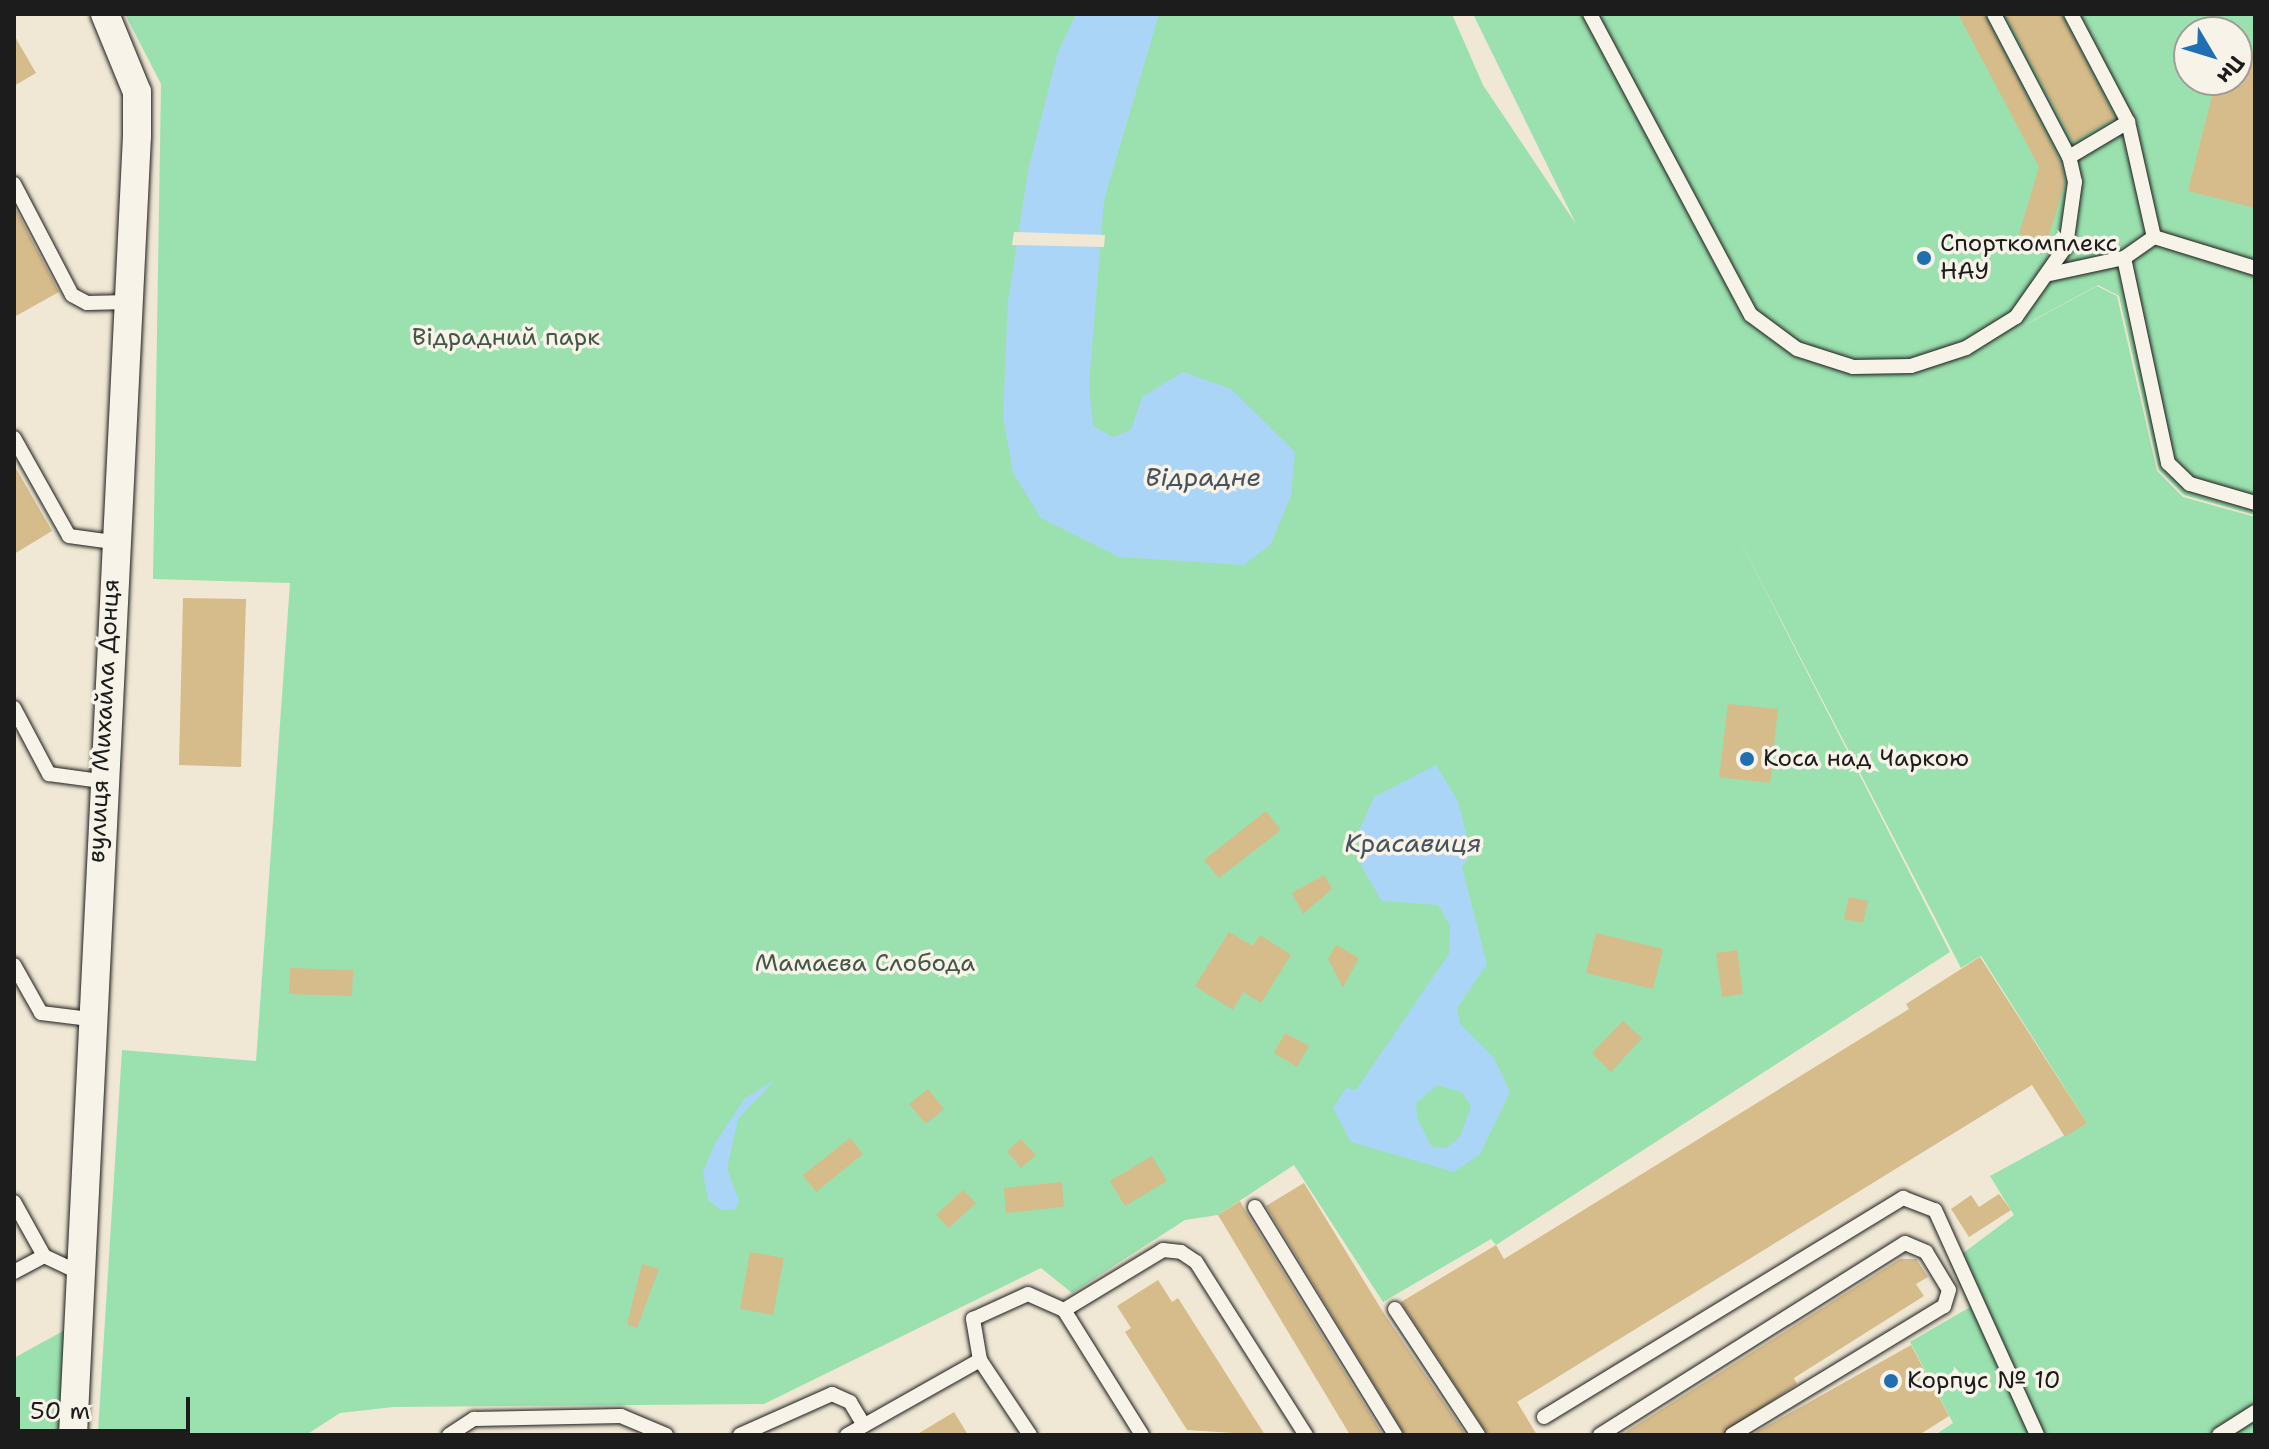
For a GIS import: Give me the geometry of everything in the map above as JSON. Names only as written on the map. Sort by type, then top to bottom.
[{"type":"street","name":"вулиця Михайла Донця","points":[[73,1435],[84,1275],[100,781],[129,302],[137,92],[105,14]]},
{"type":"lane","points":[[1590,14],[1751,315],[1797,349],[1853,367],[1911,366],[1966,348],[2016,317],[2050,274],[2066,246],[2075,182],[2069,157],[1994,14]]},
{"type":"lane","points":[[2071,14],[2128,122],[2154,237]]},
{"type":"lane","points":[[2069,157],[2128,122]]},
{"type":"lane","points":[[14,184],[72,295],[87,303],[129,302]]},
{"type":"lane","points":[[2050,274],[2124,258],[2154,237]]},
{"type":"lane","points":[[2154,237],[2255,268]]},
{"type":"lane","points":[[2124,258],[2168,463],[2190,484],[2255,503]]},
{"type":"lane","points":[[14,438],[69,536],[113,542]]},
{"type":"lane","points":[[14,708],[49,774],[100,781]]},
{"type":"lane","points":[[14,965],[41,1013],[90,1019]]},
{"type":"lane","points":[[1544,1417],[1903,1198],[1935,1210],[2037,1435]]},
{"type":"lane","points":[[14,1202],[44,1256],[84,1275]]},
{"type":"lane","points":[[1255,1207],[1395,1435]]},
{"type":"lane","points":[[1600,1435],[1905,1243],[1926,1252],[1949,1290],[1944,1306],[1732,1435]]},
{"type":"lane","points":[[1064,1310],[1163,1250],[1181,1252],[1196,1262],[1306,1435]]},
{"type":"lane","points":[[14,1272],[44,1256]]},
{"type":"lane","points":[[1030,1435],[980,1360],[973,1319],[982,1309],[1028,1294],[1064,1310],[1142,1435]]},
{"type":"lane","points":[[1395,1309],[1478,1435]]},
{"type":"lane","points":[[740,1435],[832,1394],[850,1402],[858,1431],[980,1360]]},
{"type":"lane","points":[[2219,1435],[2255,1412]]},
{"type":"lane","points":[[449,1435],[474,1419],[621,1416],[666,1435]]},
{"type":"green space","points":[[125,14],[1452,14],[1483,85],[1576,224],[1473,14],[2255,14],[2255,515],[2184,495],[2159,470],[2119,296],[2098,285],[1831,430],[2097,286],[2117,296],[2157,471],[2183,497],[2255,517],[2255,1435],[1935,1435],[1953,1423],[1910,1342],[1970,1307],[1950,1263],[2014,1215],[1990,1176],[2087,1123],[1981,956],[1961,968],[1733,527],[1950,952],[1496,1245],[1491,1239],[1383,1302],[1294,1165],[1218,1215],[1185,1220],[1072,1293],[1041,1268],[764,1404],[394,1407],[340,1413],[306,1435],[98,1431],[122,1050],[256,1061],[290,583],[153,579],[161,84]]},
{"type":"green space","points":[[74,1325],[67,1435],[14,1435],[14,1358]]},
{"type":"water","name":"Відрадне","points":[[1076,14],[1159,14],[1104,200],[1089,385],[1093,426],[1113,437],[1131,430],[1142,397],[1183,372],[1231,389],[1295,452],[1291,495],[1271,544],[1244,565],[1119,557],[1041,518],[1013,473],[1003,417],[1008,301],[1028,171],[1058,52]]},
{"type":"water","name":"Красавиця","points":[[1436,765],[1458,801],[1471,854],[1462,867],[1487,964],[1457,1008],[1460,1024],[1494,1058],[1510,1092],[1480,1154],[1454,1172],[1351,1142],[1333,1108],[1346,1088],[1356,1090],[1449,954],[1450,926],[1438,905],[1382,901],[1361,866],[1359,831],[1374,797]],"holes":[[[1437,1085],[1462,1092],[1471,1106],[1460,1137],[1446,1148],[1432,1147],[1417,1118],[1416,1103]]]},
{"type":"water","points":[[774,1081],[738,1119],[727,1169],[739,1201],[735,1210],[721,1210],[708,1200],[703,1172],[715,1143],[745,1098]]},
{"type":"pier","points":[[1014,232],[1105,235],[1104,247],[1012,245]]},
{"type":"building","points":[[1958,14],[1984,14],[2060,161],[2065,182],[2047,242],[2019,234],[2039,167]]},
{"type":"building","points":[[2005,14],[2061,14],[2115,118],[2073,142]]},
{"type":"building","points":[[14,35],[36,73],[14,86]]},
{"type":"building","points":[[2255,52],[2255,208],[2188,191],[2212,96],[2253,96]]},
{"type":"building","points":[[14,206],[59,292],[14,317]]},
{"type":"building","points":[[14,465],[52,531],[14,554]]},
{"type":"building","points":[[183,598],[246,599],[241,767],[179,765]]},
{"type":"building","name":"Коса над Чаркою","points":[[1728,704],[1778,709],[1770,783],[1719,777]]},
{"type":"building","points":[[1266,811],[1281,830],[1219,878],[1204,860]]},
{"type":"building","points":[[1324,875],[1332,889],[1303,914],[1292,893]]},
{"type":"building","points":[[1849,897],[1868,901],[1863,923],[1844,919]]},
{"type":"building","points":[[1229,932],[1253,946],[1260,935],[1291,955],[1261,1003],[1243,992],[1233,1010],[1195,986]]},
{"type":"building","points":[[1596,933],[1663,949],[1653,989],[1586,973]]},
{"type":"building","points":[[1336,945],[1359,958],[1343,988],[1328,959]]},
{"type":"building","points":[[1737,950],[1743,994],[1722,997],[1716,953]]},
{"type":"building","points":[[1980,957],[2087,1123],[2065,1137],[2032,1085],[1517,1402],[1537,1435],[1488,1435],[1401,1302],[1496,1245],[1504,1259],[1909,1009],[1906,1004]]},
{"type":"building","points":[[290,968],[353,970],[352,996],[289,994]]},
{"type":"building","points":[[1623,1021],[1642,1038],[1611,1072],[1592,1053]]},
{"type":"building","points":[[1285,1033],[1309,1046],[1297,1067],[1274,1053]]},
{"type":"building","points":[[928,1089],[944,1109],[926,1124],[909,1104]]},
{"type":"building","points":[[850,1138],[863,1154],[816,1192],[803,1175]]},
{"type":"building","points":[[1021,1139],[1036,1155],[1021,1168],[1007,1151]]},
{"type":"building","points":[[1152,1156],[1167,1181],[1125,1206],[1110,1181]]},
{"type":"building","points":[[1062,1182],[1064,1207],[1006,1213],[1004,1188]]},
{"type":"building","points":[[1304,1183],[1383,1312],[1466,1435],[1405,1435],[1266,1206]]},
{"type":"building","points":[[963,1190],[976,1203],[949,1228],[936,1215]]},
{"type":"building","points":[[1999,1194],[2011,1210],[1969,1237],[1951,1209],[1971,1195],[1979,1207]]},
{"type":"building","points":[[1240,1201],[1383,1435],[1350,1435],[1218,1215]]},
{"type":"building","points":[[750,1252],[784,1258],[773,1315],[740,1309]]},
{"type":"building","points":[[1900,1259],[1916,1259],[1928,1277],[1916,1284],[1924,1296],[1794,1378],[1797,1384],[1722,1435],[1621,1435]]},
{"type":"building","points":[[642,1264],[659,1269],[637,1328],[627,1325]]},
{"type":"building","points":[[1158,1280],[1172,1302],[1178,1298],[1265,1435],[1187,1430],[1125,1332],[1131,1328],[1117,1306]]},
{"type":"building","name":"Корпус № 10","points":[[1911,1345],[1949,1416],[1919,1435],[1751,1435]]},
{"type":"building","points":[[954,1412],[968,1435],[916,1435]]},
{"type":"place","name":"Спорткомплекс НАУ","points":[[1924,258]]},
{"type":"place","name":"Коса над Чаркою","points":[[1747,759]]},
{"type":"place","name":"Корпус № 10","points":[[1891,1381]]},
{"type":"park label","name":"Відрадний парк","points":[[506,338]]},
{"type":"park label","name":"Мамаєва Слобода","points":[[865,964]]}]
